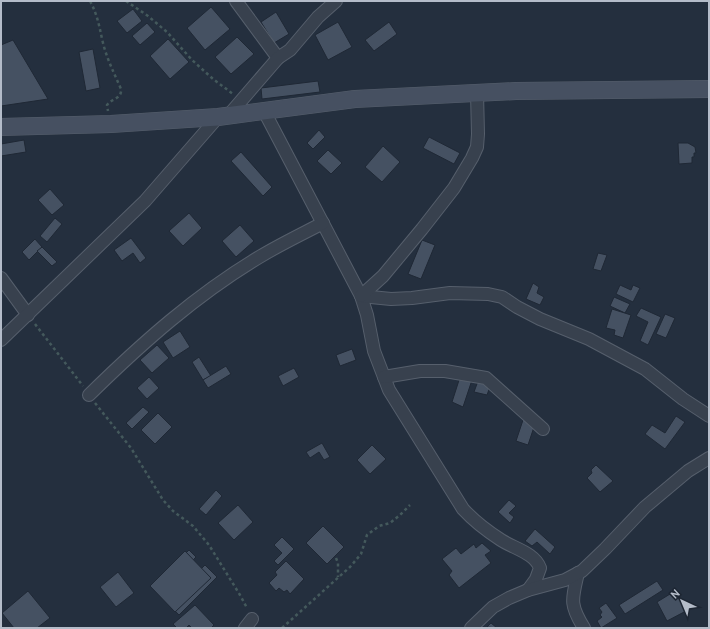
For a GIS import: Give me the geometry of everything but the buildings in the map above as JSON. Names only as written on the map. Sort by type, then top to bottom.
[{"type":"street","points":[[236,1],[278,58]]},
{"type":"street","points":[[1,340],[145,201],[223,117],[242,100],[278,58],[290,50],[318,17],[336,1]]},
{"type":"street","points":[[1,127],[110,124],[223,117],[355,99],[516,91],[709,89]]},
{"type":"street","points":[[361,296],[383,276],[422,229],[454,188],[472,158],[477,147],[478,134],[477,93]]},
{"type":"street","points":[[264,111],[361,296],[367,315],[374,351],[389,390],[463,509],[472,520],[501,540],[532,557],[538,562],[540,568],[536,579],[528,590]]},
{"type":"street","points":[[89,395],[147,340],[221,282],[262,256],[323,223]]},
{"type":"street","points":[[1,278],[28,315]]},
{"type":"street","points":[[361,296],[391,299],[450,293],[488,294],[502,297],[529,313],[589,339],[645,369],[683,399],[709,416]]},
{"type":"street","points":[[384,377],[420,371],[445,371],[486,378],[531,416],[543,429]]},
{"type":"street","points":[[471,628],[493,607],[509,598],[528,590],[565,580],[578,573],[605,549],[645,507],[688,471],[709,458]]},
{"type":"street","points":[[578,573],[573,600],[575,613],[584,628]]},
{"type":"path","points":[[90,1],[96,12],[109,65],[122,93],[120,96],[111,100],[107,105],[110,124]]},
{"type":"path","points":[[126,1],[148,16],[167,32],[192,60],[242,100]]},
{"type":"path","points":[[28,315],[131,448],[164,500],[173,511],[193,526],[209,545],[240,595],[249,624]]},
{"type":"path","points":[[282,628],[338,578],[361,554],[367,535],[379,526],[390,523],[410,505]]},
{"type":"path","points":[[336,558],[338,563],[338,578]]}]
